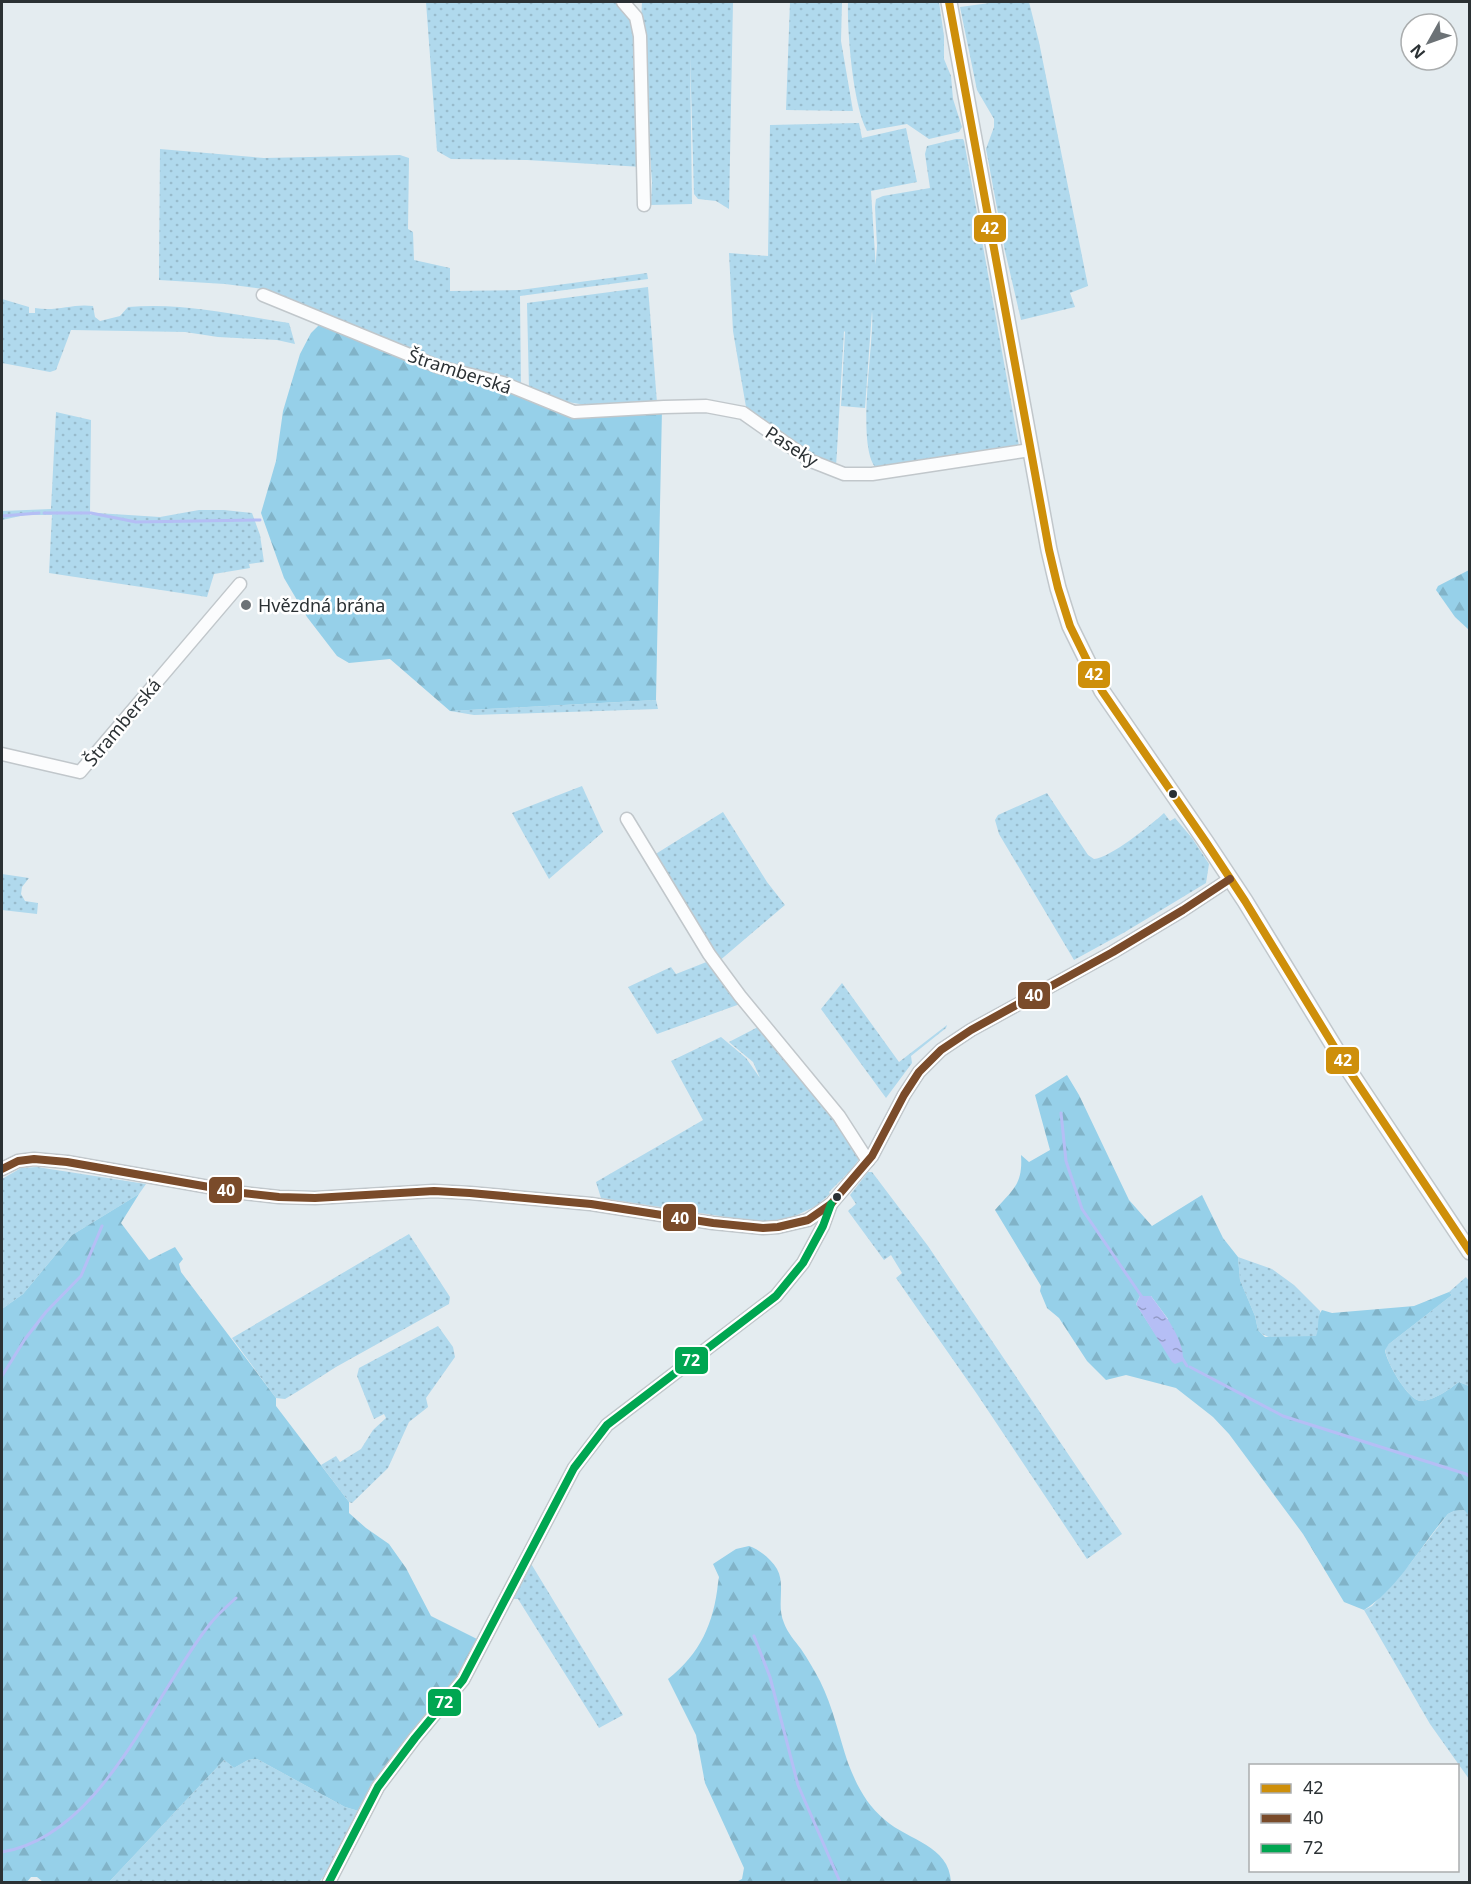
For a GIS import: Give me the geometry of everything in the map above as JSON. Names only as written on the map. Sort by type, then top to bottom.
[{"type":"main road","points":[[949,2],[1051,560],[1070,626],[1102,691],[1230,879],[1346,1066],[1470,1252]]},
{"type":"street","points":[[623,2],[636,17],[640,36],[644,205]]},
{"type":"street","name":"Štramberská","points":[[263,295],[439,367],[503,383],[574,412],[664,406]]},
{"type":"street","name":"Paseky","points":[[664,406],[706,406],[742,413],[811,460],[844,474],[872,474],[1030,450]]},
{"type":"street","name":"Štramberská","points":[[2,754],[80,772],[240,584]]},
{"type":"street","points":[[627,819],[709,954],[740,996],[839,1116],[868,1161]]},
{"type":"street","points":[[2,1169],[18,1161],[34,1159],[66,1162],[243,1193],[279,1197],[315,1198],[434,1191],[591,1204],[713,1223],[763,1228],[794,1225],[808,1220],[831,1204],[868,1161],[913,1080],[941,1050],[971,1030],[1164,922],[1230,879]]},
{"type":"street","points":[[329,1882],[378,1787],[415,1738],[464,1680],[574,1468],[607,1425],[776,1296],[803,1263],[823,1226],[831,1204]]},
{"type":"shaded area","points":[[426,2],[617,2],[631,17],[636,31],[642,167],[527,160],[451,159],[437,151]]},
{"type":"shaded area","points":[[642,2],[733,2],[729,209],[716,201],[698,199],[694,194],[690,55],[692,204],[651,205],[652,182],[641,21]]},
{"type":"shaded area","points":[[790,2],[842,2],[841,41],[853,111],[786,110]]},
{"type":"shaded area","points":[[848,2],[939,2],[944,36],[944,59],[951,76],[953,99],[962,127],[959,132],[929,139],[907,124],[867,131],[855,87],[850,49]]},
{"type":"shaded area","points":[[997,2],[1029,2],[1088,286],[1070,293],[1075,307],[1021,320],[1005,251],[986,149],[994,127],[994,119],[977,90],[960,7]]},
{"type":"shaded area","points":[[859,123],[862,138],[906,128],[917,182],[871,191],[876,265],[876,199],[930,188],[925,154],[927,146],[956,139],[964,141],[1019,446],[878,470],[871,459],[866,419],[872,311],[865,408],[841,406],[844,331],[836,467],[808,453],[746,407],[733,331],[729,253],[768,256],[770,125]]},
{"type":"shaded area","points":[[160,149],[264,158],[400,155],[409,158],[408,229],[413,232],[414,260],[450,268],[450,291],[520,290],[647,273],[648,279],[520,296],[521,386],[460,370],[263,289],[159,280]]},
{"type":"shaded area","points":[[648,287],[657,403],[586,405],[555,400],[529,389],[527,303]]},
{"type":"shaded area","points":[[2,299],[29,307],[29,313],[35,313],[35,308],[93,306],[95,317],[100,321],[120,316],[128,307],[169,306],[229,313],[289,323],[295,344],[277,340],[218,337],[185,332],[71,330],[56,370],[50,372],[2,363]]},
{"type":"shaded area","points":[[56,412],[91,420],[90,515],[97,513],[160,517],[199,510],[252,513],[260,535],[264,562],[249,564],[250,568],[214,574],[207,597],[49,573],[52,515],[25,515],[2,520],[2,511],[51,509]]},
{"type":"shaded area","points":[[656,700],[658,709],[474,715],[450,711]]},
{"type":"shaded area","points":[[582,786],[603,832],[549,879],[512,813]]},
{"type":"shaded area","points":[[1047,793],[1088,855],[1094,859],[1120,847],[1164,813],[1170,821],[1175,818],[1209,864],[1206,883],[1074,960],[999,834],[995,820],[998,815]]},
{"type":"shaded area","points":[[723,812],[767,882],[785,905],[718,962],[654,855]]},
{"type":"shaded area","points":[[2,874],[29,878],[22,887],[21,894],[25,901],[38,903],[37,914],[2,910]]},
{"type":"shaded area","points":[[709,961],[740,1004],[657,1034],[628,987],[671,967],[676,974]]},
{"type":"shaded area","points":[[842,983],[899,1062],[947,1025],[911,1056],[912,1063],[886,1098],[821,1009]]},
{"type":"shaded area","points":[[758,1027],[824,1103],[861,1156],[852,1169],[829,1192],[830,1194],[816,1206],[791,1218],[759,1222],[601,1198],[596,1182],[703,1120],[671,1061],[721,1037],[746,1058],[760,1078],[753,1062],[729,1042]]},
{"type":"shaded area","points":[[37,1167],[146,1184],[139,1194],[72,1235],[23,1294],[2,1309],[2,1179],[21,1168]]},
{"type":"shaded area","points":[[868,1172],[872,1172],[928,1246],[1122,1534],[1087,1559],[896,1278],[902,1273],[891,1255],[884,1260],[848,1211],[856,1204],[850,1195]]},
{"type":"shaded area","points":[[409,1234],[450,1297],[449,1304],[336,1367],[285,1399],[276,1398],[232,1338]]},
{"type":"shaded area","points":[[1238,1257],[1272,1269],[1294,1285],[1320,1311],[1319,1331],[1316,1337],[1271,1338],[1258,1330],[1255,1316],[1240,1280]]},
{"type":"shaded area","points":[[1466,1277],[1469,1281],[1469,1386],[1459,1382],[1431,1399],[1421,1401],[1410,1395],[1398,1380],[1385,1349],[1452,1295],[1449,1292]]},
{"type":"shaded area","points":[[438,1326],[453,1347],[455,1357],[426,1398],[428,1407],[409,1422],[388,1468],[352,1503],[349,1502],[321,1465],[336,1456],[340,1462],[361,1449],[373,1430],[386,1418],[384,1414],[374,1419],[357,1376],[359,1368]]},
{"type":"shaded area","points":[[1464,1510],[1470,1516],[1469,1779],[1430,1724],[1364,1610],[1372,1606],[1409,1565],[1448,1514]]},
{"type":"shaded area","points":[[530,1562],[623,1715],[599,1728],[518,1599],[510,1599]]},
{"type":"shaded area","points":[[257,1759],[345,1807],[362,1812],[330,1869],[319,1882],[109,1882],[224,1760],[234,1768],[248,1760]]},
{"type":"green space","points":[[321,323],[501,386],[572,415],[662,409],[656,700],[450,711],[390,659],[349,663],[337,656],[307,617],[284,578],[261,513],[276,461],[283,411],[300,354],[311,333]]},
{"type":"green space","points":[[1469,570],[1469,630],[1455,617],[1436,590],[1438,586]]},
{"type":"green space","points":[[1067,1075],[1079,1095],[1129,1200],[1152,1226],[1202,1195],[1223,1238],[1238,1257],[1240,1280],[1255,1316],[1258,1330],[1265,1337],[1316,1336],[1322,1310],[1332,1313],[1414,1306],[1449,1292],[1452,1295],[1389,1344],[1385,1350],[1398,1380],[1416,1399],[1421,1401],[1431,1399],[1459,1382],[1469,1386],[1469,1516],[1464,1510],[1448,1514],[1398,1579],[1364,1610],[1344,1602],[1303,1534],[1229,1434],[1213,1417],[1176,1388],[1126,1375],[1106,1380],[1087,1361],[1059,1318],[1047,1308],[1040,1291],[1041,1286],[995,1210],[1016,1186],[1020,1173],[1021,1155],[1029,1162],[1050,1150],[1035,1095]],"holes":[[[1140,1296],[1151,1296],[1168,1319],[1154,1332],[1136,1304]]]},
{"type":"green space","points":[[139,1194],[121,1223],[149,1260],[175,1247],[183,1259],[179,1264],[181,1272],[276,1398],[276,1406],[349,1502],[349,1513],[389,1544],[406,1568],[431,1616],[481,1641],[468,1668],[362,1812],[345,1807],[257,1759],[248,1760],[234,1768],[224,1760],[109,1882],[43,1882],[37,1877],[31,1877],[27,1882],[2,1882],[2,1309],[23,1294],[72,1235]]},
{"type":"green space","points":[[749,1546],[765,1555],[780,1575],[781,1609],[784,1623],[825,1691],[848,1763],[863,1794],[872,1808],[885,1820],[936,1852],[949,1870],[951,1882],[736,1882],[742,1879],[744,1868],[705,1783],[696,1735],[668,1679],[689,1659],[709,1624],[719,1577],[713,1564],[736,1549]]},
{"type":"water","points":[[1140,1296],[1151,1296],[1167,1318],[1181,1344],[1183,1361],[1175,1364],[1172,1362],[1136,1304]]},
{"type":"waterway","points":[[2,516],[39,513]]},
{"type":"waterway","points":[[44,513],[91,513],[136,522],[260,520]]},
{"type":"waterway","points":[[1061,1113],[1066,1161],[1082,1209],[1142,1297]]},
{"type":"waterway","points":[[2,1376],[25,1339],[46,1312],[81,1276],[102,1226]]},
{"type":"waterway","points":[[1182,1358],[1187,1366]]},
{"type":"waterway","points":[[1190,1367],[1283,1416],[1470,1477]]},
{"type":"waterway","points":[[2,1852],[37,1841],[69,1820],[97,1792],[122,1759],[210,1624],[236,1598]]},
{"type":"waterway","points":[[754,1636],[770,1677],[798,1785],[840,1882]]},
{"type":"transit line","name":"42","points":[[949,2],[1049,550],[1070,626],[1102,691],[1245,901],[1346,1066],[1470,1252]]},
{"type":"transit line","name":"40","points":[[2,1169],[18,1161],[34,1159],[67,1162],[243,1193],[279,1197],[315,1198],[434,1191],[591,1204],[713,1223],[763,1228],[808,1220],[831,1204],[872,1156],[904,1095],[919,1072],[941,1050],[971,1030],[1113,952],[1230,879]]},
{"type":"transit line","name":"72","points":[[329,1882],[378,1787],[463,1680],[574,1468],[607,1425],[776,1296],[803,1263],[823,1226],[831,1204]]},
{"type":"place","name":"Hvězdná brána","points":[[246,605]]}]
